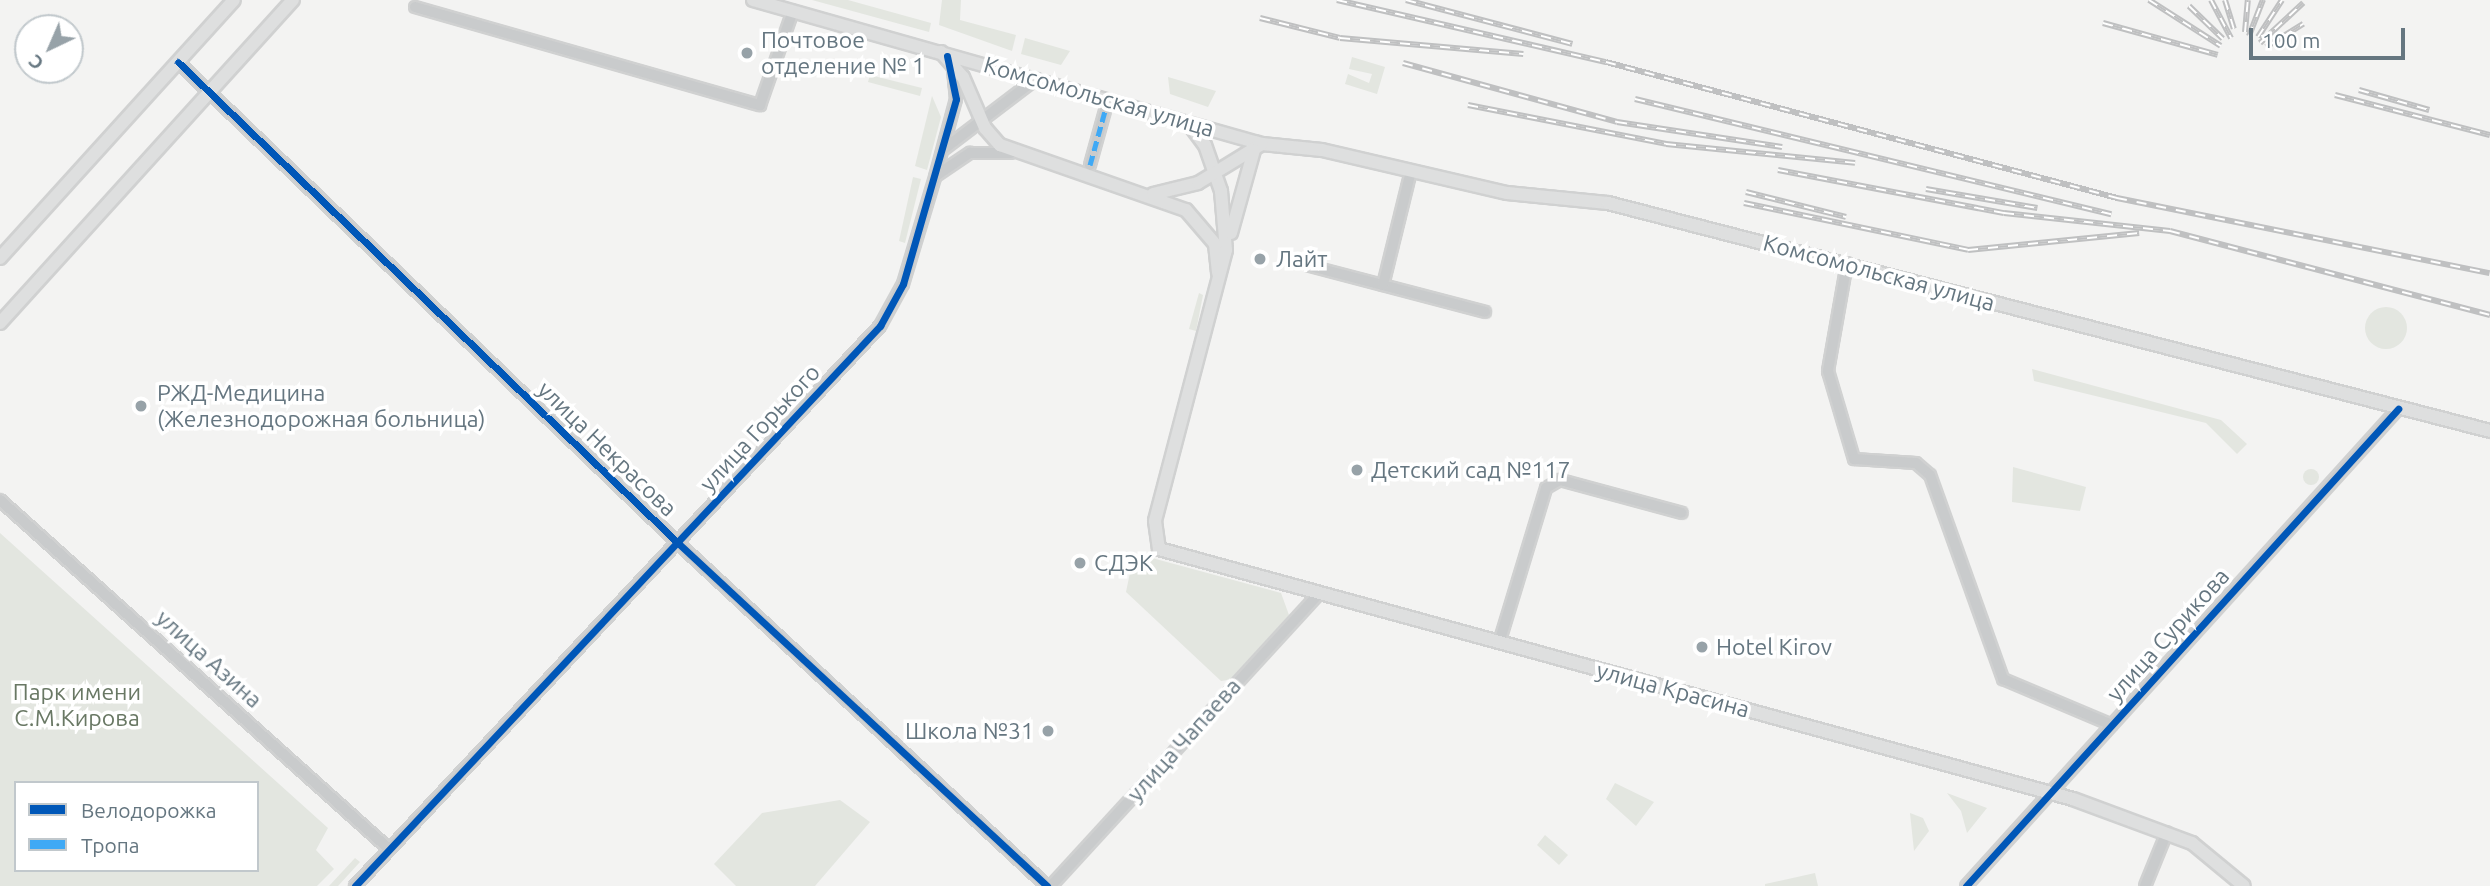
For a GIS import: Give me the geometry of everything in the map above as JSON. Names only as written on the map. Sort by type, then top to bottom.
[{"type":"main road","points":[[0,258],[234,0]]},
{"type":"main road","points":[[0,323],[293,0]]},
{"type":"main road","name":"Комсомольская улица","points":[[752,0],[1036,79],[1258,147],[1322,150],[1411,172],[1543,199],[1608,203],[2490,431]]},
{"type":"main road","name":"Комсомольская улица","points":[[942,53],[979,117],[1013,154]]},
{"type":"main road","points":[[1189,124],[1216,174],[1226,250]]},
{"type":"main road","points":[[1219,284],[1226,250],[1258,147]]},
{"type":"main road","name":"Комсомольская улица","points":[[1153,194],[1216,174],[1258,147]]},
{"type":"main road","points":[[1013,154],[1153,194],[1186,211],[1208,233],[1219,284]]},
{"type":"main road","name":"улица Красина","points":[[1219,284],[1154,542],[1169,554],[2052,792],[2192,843],[2244,886]]},
{"type":"street","points":[[415,7],[760,105],[793,11]]},
{"type":"street","name":"улица Горького","points":[[355,886],[880,326],[903,284],[956,99],[942,53]]},
{"type":"street","name":"улица Некрасова","points":[[178,62],[678,543],[1049,886]]},
{"type":"street","points":[[942,150],[979,117],[1036,79]]},
{"type":"street","points":[[1090,165],[1105,111]]},
{"type":"street","points":[[935,177],[970,153],[1013,154]]},
{"type":"street","points":[[1383,285],[1411,172]]},
{"type":"street","points":[[1847,263],[1828,370],[1854,459],[1916,463],[1930,475],[2003,679],[2112,726]]},
{"type":"street","points":[[1310,266],[1485,312]]},
{"type":"street","name":"улица Сурикова","points":[[1966,886],[2398,409]]},
{"type":"street","points":[[1499,643],[1546,488],[1559,480],[1682,513]]},
{"type":"street","name":"улица Азина","points":[[0,500],[389,849]]},
{"type":"street","name":"улица Чапаева","points":[[1049,886],[1318,595]]},
{"type":"street","points":[[2145,886],[2167,832]]},
{"type":"green space","points":[[812,0],[848,0],[931,23],[929,32]]},
{"type":"green space","points":[[942,0],[961,0],[960,20],[1016,35],[1012,51],[939,25]]},
{"type":"green space","points":[[1025,38],[1070,51],[1061,65],[1021,54]]},
{"type":"green space","points":[[1352,57],[1385,67],[1377,94],[1345,84],[1348,74],[1369,83],[1372,74],[1349,69]]},
{"type":"green space","points":[[808,60],[850,70],[849,77],[807,67]]},
{"type":"green space","points":[[870,75],[922,88],[920,96],[868,82]]},
{"type":"green space","points":[[1168,77],[1216,91],[1208,107],[1170,94]]},
{"type":"green space","points":[[932,96],[941,117],[927,170],[915,166]]},
{"type":"green space","points":[[913,177],[921,179],[905,243],[899,241]]},
{"type":"green space","points":[[1199,293],[1203,295],[1196,331],[1189,329]]},
{"type":"green space","points":[[2386,307],[2401,313],[2407,328],[2401,343],[2386,349],[2371,343],[2365,328],[2371,313]]},
{"type":"green space","points":[[2032,369],[2221,420],[2247,444],[2237,454],[2206,423],[2034,381]]},
{"type":"green space","points":[[2013,467],[2086,487],[2080,511],[2012,502]]},
{"type":"green space","points":[[2311,469],[2317,471],[2317,483],[2311,485],[2305,483],[2303,477],[2305,471]]},
{"type":"green space","name":"Парк имени С.М.Кирова","points":[[0,533],[328,828],[316,850],[334,869],[317,886],[0,886]]},
{"type":"green space","points":[[1152,558],[1281,593],[1289,615],[1234,679],[1221,681],[1126,592],[1131,568]]},
{"type":"green space","points":[[1615,783],[1654,802],[1636,826],[1606,799]]},
{"type":"green space","points":[[1947,793],[1987,808],[1967,833],[1961,811]]},
{"type":"green space","points":[[840,800],[870,822],[815,886],[736,886],[714,864],[762,813]]},
{"type":"green space","points":[[1910,813],[1923,818],[1929,831],[1914,851]]},
{"type":"green space","points":[[1545,835],[1568,855],[1559,865],[1537,845]]},
{"type":"green space","points":[[355,858],[360,862],[338,886],[329,886]]},
{"type":"green space","points":[[1815,873],[1818,886],[1765,886],[1765,884]]},
{"type":"railway","points":[[1337,0],[1606,62],[2117,198],[2490,273]]},
{"type":"railway","points":[[1406,0],[1572,44]]},
{"type":"railway","points":[[2149,0],[2221,46]]},
{"type":"railway","points":[[2211,0],[2231,38]]},
{"type":"railway","points":[[2225,0],[2234,29]]},
{"type":"railway","points":[[2245,32],[2248,0]]},
{"type":"railway","points":[[2249,36],[2263,0]]},
{"type":"railway","points":[[2258,37],[2282,0]]},
{"type":"railway","points":[[2260,43],[2303,3]]},
{"type":"railway","points":[[2189,6],[2223,39]]},
{"type":"railway","points":[[1260,18],[1340,38],[1523,54]]},
{"type":"railway","points":[[2103,23],[2218,55]]},
{"type":"railway","points":[[2266,47],[2303,24]]},
{"type":"railway","points":[[1403,63],[1617,122],[1782,147]]},
{"type":"railway","points":[[2359,90],[2429,110]]},
{"type":"railway","points":[[2335,95],[2490,135]]},
{"type":"railway","points":[[1635,99],[2111,214]]},
{"type":"railway","points":[[1468,105],[1666,144],[1855,163]]},
{"type":"railway","points":[[1778,170],[2004,213],[2170,231],[2490,315]]},
{"type":"railway","points":[[1926,189],[2037,208]]},
{"type":"railway","points":[[1746,192],[1846,217]]},
{"type":"railway","points":[[1744,203],[1968,250],[2139,233]]},
{"type":"marked path","points":[[1090,165],[1105,111]]},
{"type":"cycle path","points":[[355,886],[880,326],[903,284],[956,99],[947,56]]},
{"type":"cycle path","points":[[178,62],[678,543],[1047,886]]},
{"type":"cycle path","points":[[1966,886],[2398,409]]},
{"type":"place","name":"Почтовое отделение № 1","points":[[747,53]]},
{"type":"place","name":"Лайт","points":[[1260,259]]},
{"type":"place","name":"РЖД-Медицина (Железнодорожная больница)","points":[[141,406]]},
{"type":"place","name":"Детский сад №117","points":[[1357,470]]},
{"type":"place","name":"СДЭК","points":[[1080,563]]},
{"type":"place","name":"Hotel Kirov","points":[[1702,647]]},
{"type":"place","name":"Школа №31","points":[[1048,731]]}]
